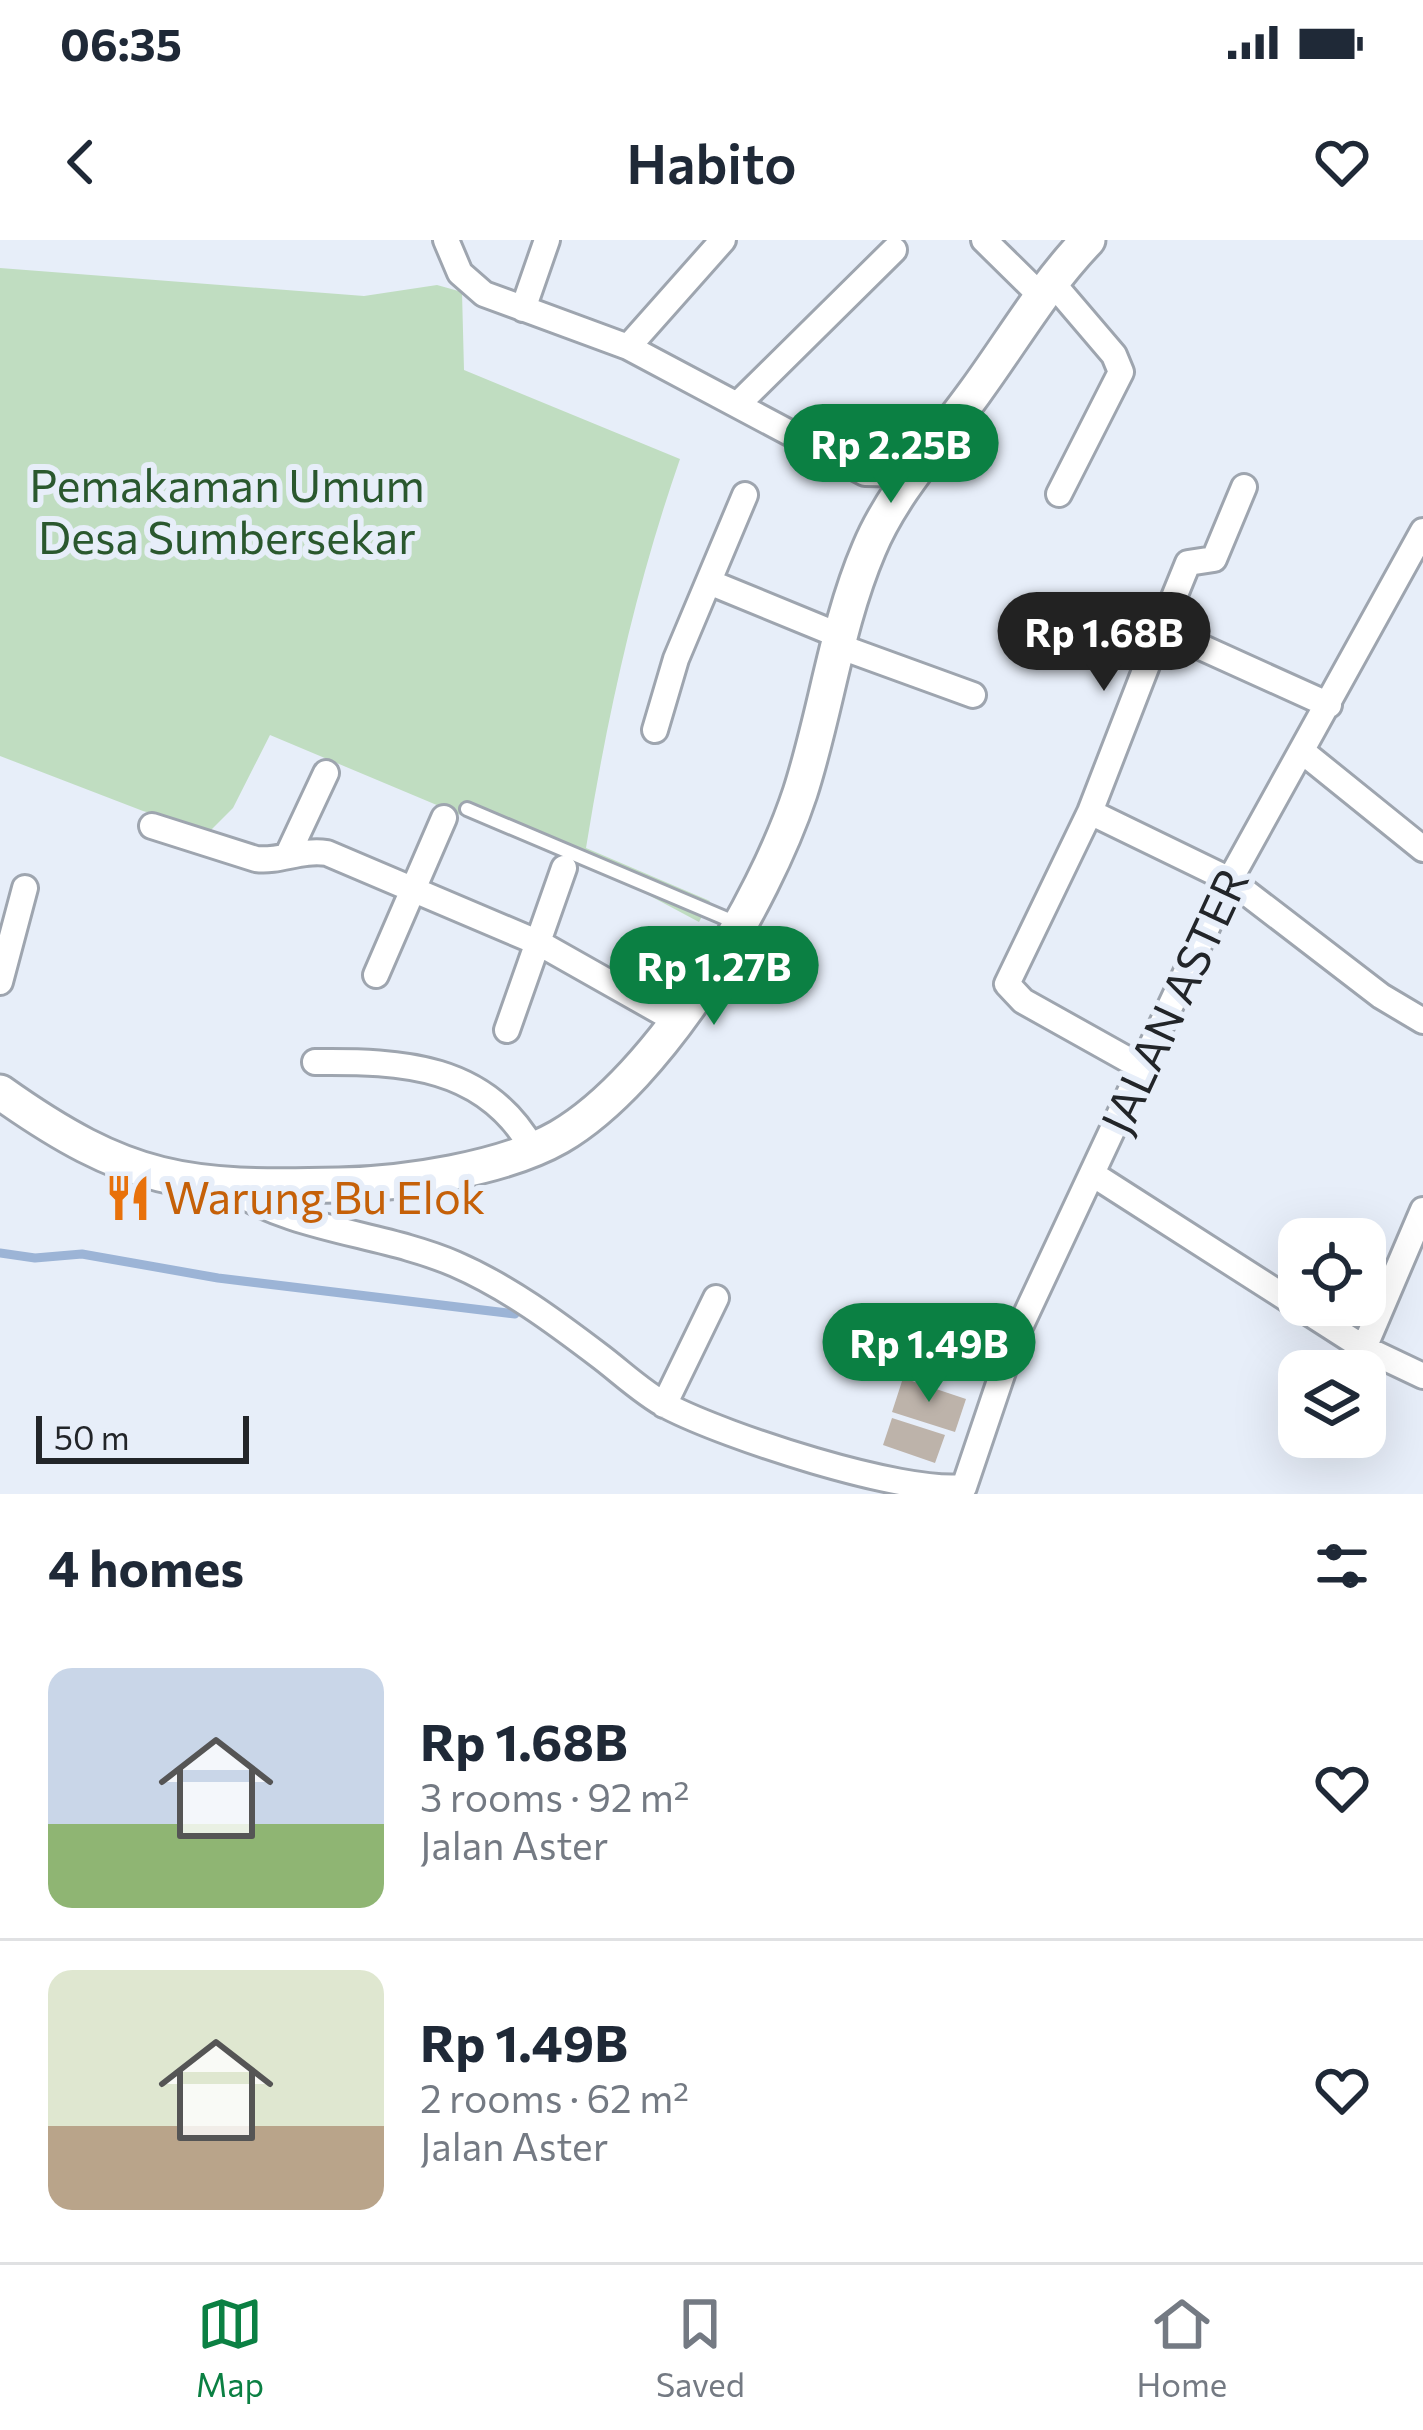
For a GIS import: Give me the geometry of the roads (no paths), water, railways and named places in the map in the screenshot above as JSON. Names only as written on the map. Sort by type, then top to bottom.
[{"type":"main road","points":[[0,1092],[76,1142],[128,1166],[230,1188],[392,1184],[532,1148],[560,1136],[587,1115],[677,1021],[740,925],[799,796],[878,529],[1045,287],[1088,240]]},
{"type":"street","points":[[446,240],[470,286],[628,346],[865,473],[917,474]]},
{"type":"street","points":[[524,309],[547,240]]},
{"type":"street","points":[[628,346],[723,240]]},
{"type":"street","points":[[984,240],[1045,287],[1114,355],[1120,371],[1059,494]]},
{"type":"street","points":[[738,404],[894,250]]},
{"type":"street","points":[[865,473],[878,529]]},
{"type":"street","points":[[1141,1067],[1023,1001],[1007,984],[1090,812],[1188,563],[1214,559],[1244,487]]},
{"type":"street","points":[[655,730],[667,683],[746,495]]},
{"type":"street","name":"JALAN ASTER","points":[[967,1491],[1013,1342],[1141,1067],[1230,880],[1423,531]]},
{"type":"street","points":[[709,582],[974,695]]},
{"type":"street","points":[[1161,629],[1329,705]]},
{"type":"street","points":[[1304,752],[1423,849]]},
{"type":"street","points":[[289,852],[326,773]]},
{"type":"street","points":[[1090,812],[1230,880],[1381,996],[1423,1021]]},
{"type":"street","points":[[376,975],[456,813]]},
{"type":"street","points":[[152,826],[256,859],[270,861],[289,852],[327,853],[539,943],[677,1021]]},
{"type":"street","points":[[507,1030],[564,868]]},
{"type":"street","points":[[0,982],[25,888]]},
{"type":"street","points":[[315,1062],[383,1061],[446,1075],[505,1107],[532,1148]]},
{"type":"street","points":[[1094,1175],[1364,1348],[1423,1376]]},
{"type":"street","points":[[230,1188],[292,1216],[392,1240],[493,1282],[664,1405],[872,1486],[967,1491]]},
{"type":"street","points":[[1364,1348],[1423,1210]]},
{"type":"street","points":[[664,1405],[716,1298]]},
{"type":"lane","points":[[456,813],[740,925]]},
{"type":"waterway","points":[[0,1253],[35,1258],[82,1254],[218,1278],[515,1314]]},
{"type":"place","name":"Warung Bu Elok","points":[[128,1198]]},
{"type":"park label","name":"Pemakaman Umum Desa Sumbersekar","points":[[227,512]]}]
